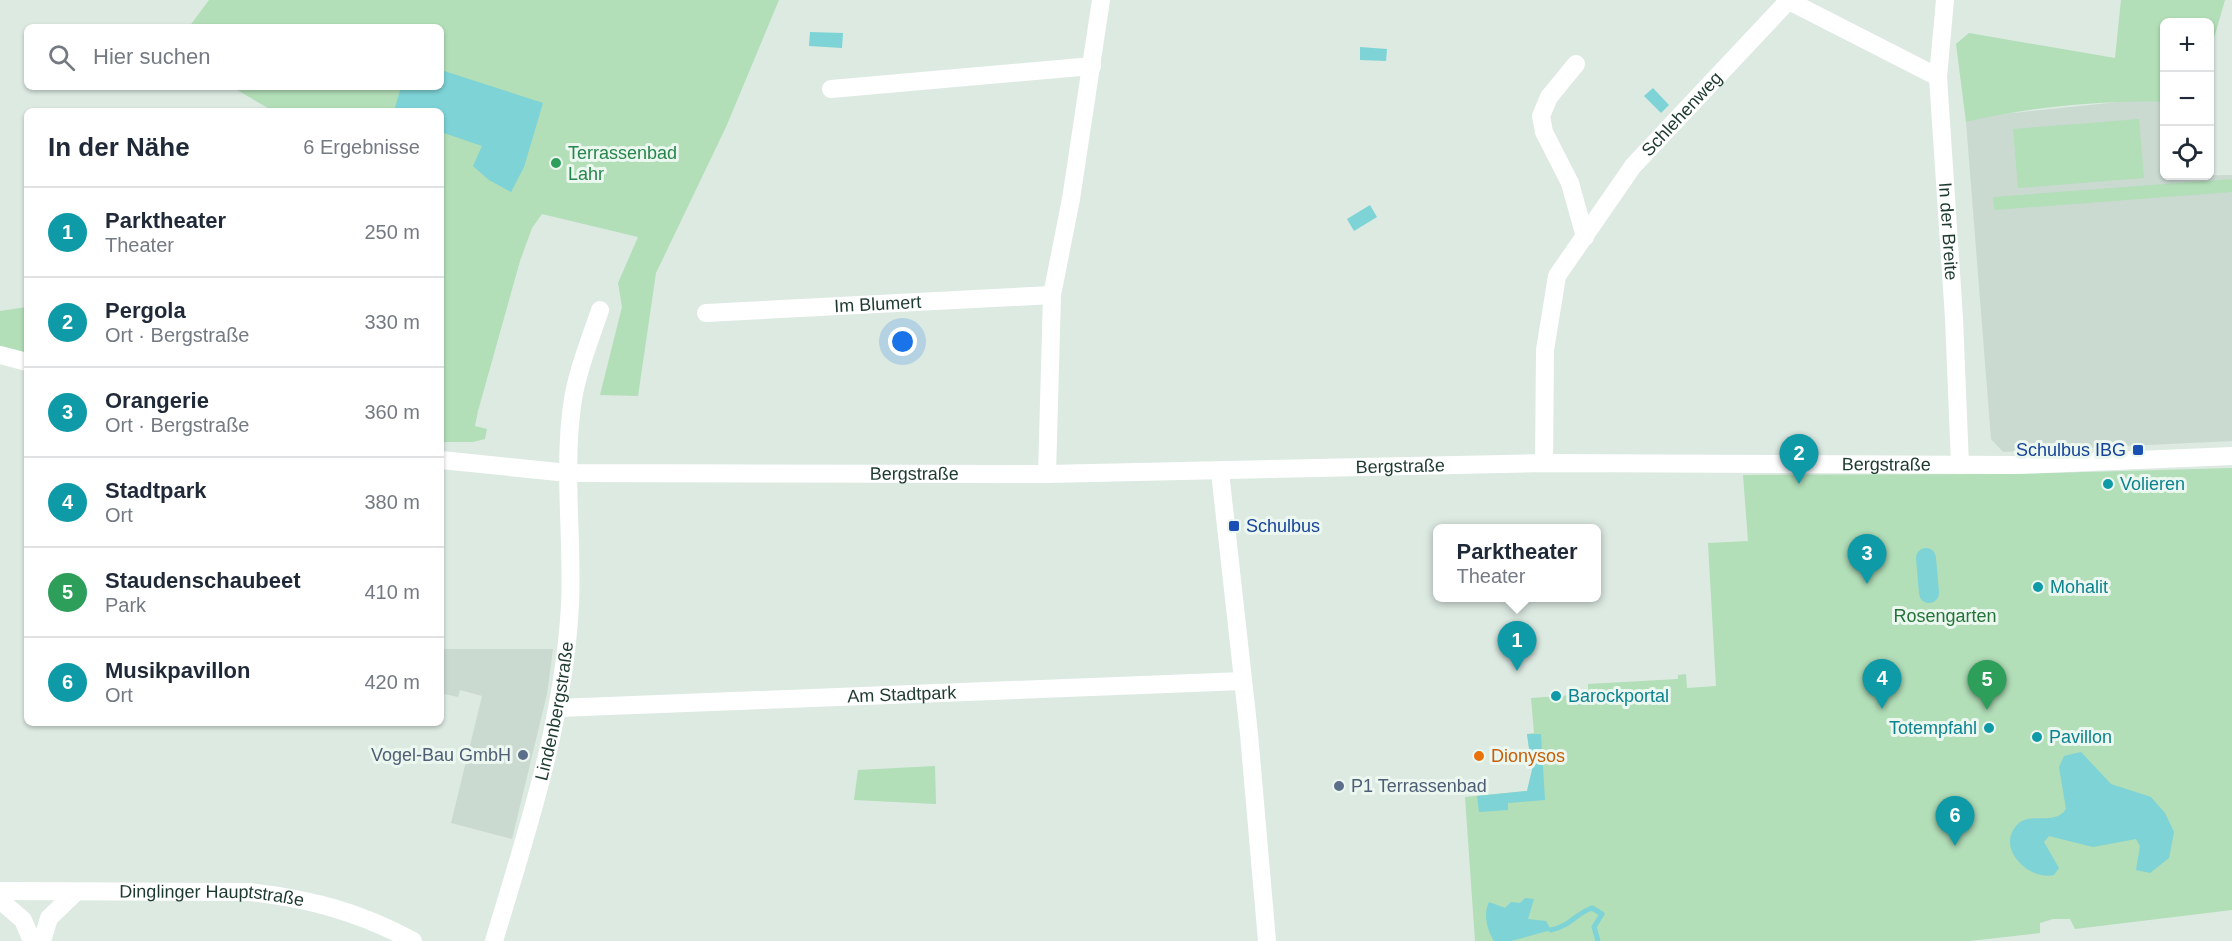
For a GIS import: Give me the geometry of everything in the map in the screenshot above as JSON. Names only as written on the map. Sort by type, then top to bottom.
[{"type":"street","points":[[1047,474],[1052,295],[1092,66],[1101,0]]},
{"type":"street","name":"In der Breite","points":[[1945,0],[1938,77],[1954,318],[1960,465]]},
{"type":"street","name":"Schlehenweg","points":[[1544,463],[1545,350],[1557,276],[1633,166],[1789,1],[1938,77]]},
{"type":"street","points":[[1576,64],[1550,97],[1541,116],[1544,132],[1570,183],[1585,237]]},
{"type":"street","points":[[831,89],[1092,66]]},
{"type":"street","name":"Im Blumert","points":[[706,313],[1052,295]]},
{"type":"street","points":[[568,473],[572,405],[600,310]]},
{"type":"street","points":[[0,355],[24,361]]},
{"type":"street","name":"Bergstraße","points":[[444,460],[568,473],[1047,474],[1220,472],[1544,463],[1960,465],[2123,462],[2232,456]]},
{"type":"street","points":[[1220,472],[1243,681],[1267,941]]},
{"type":"street","name":"Lindenbergstraße","points":[[494,941],[540,790],[558,708],[570,605],[568,473]]},
{"type":"street","name":"Am Stadtpark","points":[[558,708],[1243,681]]},
{"type":"street","name":"Dinglinger Hauptstraße","points":[[0,891],[250,892],[291,897],[332,906],[387,927],[413,941]]},
{"type":"street","points":[[42,941],[49,918],[75,893]]},
{"type":"street","points":[[0,900],[23,920],[32,941]]},
{"type":"shaded area","points":[[2128,101],[2160,102],[2160,180],[2214,180],[2214,175],[2232,175],[2232,441],[2003,452],[1991,439],[1966,122],[1993,115]]},
{"type":"shaded area","points":[[444,649],[553,649],[547,694],[512,839],[451,823],[482,696],[460,690],[458,697],[444,694]]},
{"type":"green space","name":"Terrassenbad Lahr","points":[[209,0],[779,0],[726,127],[656,273],[638,396],[600,395],[622,307],[618,283],[638,237],[542,214],[532,228],[520,261],[478,411],[475,426],[487,429],[485,439],[473,442],[444,442],[444,108],[268,108],[237,90],[444,90],[444,24],[191,24]]},
{"type":"green space","points":[[2121,0],[2225,0],[2214,38],[2214,18],[2160,18],[2160,102],[2116,102],[2065,106],[2014,112],[1966,122],[1956,44],[1969,33],[2115,58]]},
{"type":"green space","points":[[2139,119],[2144,178],[2018,188],[2013,129]]},
{"type":"green space","points":[[2232,179],[2232,192],[1994,210],[1993,197]]},
{"type":"green space","points":[[24,307],[24,357],[0,352],[0,311]]},
{"type":"green space","name":"Rosengarten","points":[[2232,468],[2232,910],[2075,929],[2070,919],[2053,919],[2040,923],[2040,933],[1969,941],[1475,941],[1465,797],[1527,791],[1532,770],[1527,734],[1534,733],[1531,698],[1588,694],[1588,684],[1678,679],[1678,675],[1686,674],[1687,688],[1716,686],[1708,543],[1748,541],[1743,475],[2018,474]]},
{"type":"green space","points":[[935,766],[936,804],[854,800],[858,770]]},
{"type":"water","points":[[810,32],[843,33],[842,48],[809,46]]},
{"type":"water","points":[[1360,47],[1387,49],[1386,61],[1360,60]]},
{"type":"water","points":[[444,71],[543,103],[524,167],[511,192],[489,180],[473,166],[482,146],[444,133],[444,108],[395,108],[400,90],[444,90]]},
{"type":"water","points":[[1653,88],[1669,105],[1661,113],[1644,96]]},
{"type":"water","points":[[1370,205],[1377,217],[1354,231],[1347,219]]},
{"type":"water","points":[[1527,734],[1541,734],[1545,800],[1508,803],[1508,810],[1479,812],[1477,796],[1527,791],[1532,770]]},
{"type":"water","points":[[2081,752],[2111,784],[2151,797],[2165,813],[2174,832],[2169,858],[2150,873],[2136,870],[2140,846],[2136,839],[2093,847],[2049,836],[2044,842],[2059,868],[2054,875],[2045,876],[2035,873],[2018,861],[2013,853],[2010,844],[2011,835],[2021,821],[2055,817],[2066,809],[2059,767],[2064,756]]},
{"type":"water","points":[[1525,898],[1534,899],[1528,919],[1546,921],[1551,930],[1511,941],[1494,941],[1487,922],[1486,912],[1489,902],[1505,908],[1511,902],[1520,903]]},
{"type":"waterway","points":[[1926,558],[1929,593]]},
{"type":"waterway","points":[[1551,930],[1563,926],[1592,908],[1602,914],[1594,927],[1598,941]]},
{"type":"place","name":"Terrassenbad Lahr","points":[[556,163]]},
{"type":"place","name":"Schulbus IBG","points":[[2138,450]]},
{"type":"place","name":"Pergola","points":[[1799,484]]},
{"type":"place","name":"Volieren","points":[[2108,484]]},
{"type":"place","name":"Schulbus","points":[[1234,526]]},
{"type":"place","name":"Orangerie","points":[[1867,584]]},
{"type":"place","name":"Mohalit","points":[[2038,587]]},
{"type":"place","name":"Parktheater","points":[[1517,671]]},
{"type":"place","name":"Barockportal","points":[[1556,696]]},
{"type":"place","name":"Stadtpark","points":[[1882,709]]},
{"type":"place","name":"Staudenschaubeet","points":[[1987,710]]},
{"type":"place","name":"Totempfahl","points":[[1989,728]]},
{"type":"place","name":"Pavillon","points":[[2037,737]]},
{"type":"place","name":"Vogel-Bau GmbH","points":[[523,755]]},
{"type":"place","name":"Dionysos","points":[[1479,756]]},
{"type":"place","name":"P1 Terrassenbad","points":[[1339,786]]},
{"type":"place","name":"Musikpavillon","points":[[1955,846]]}]
